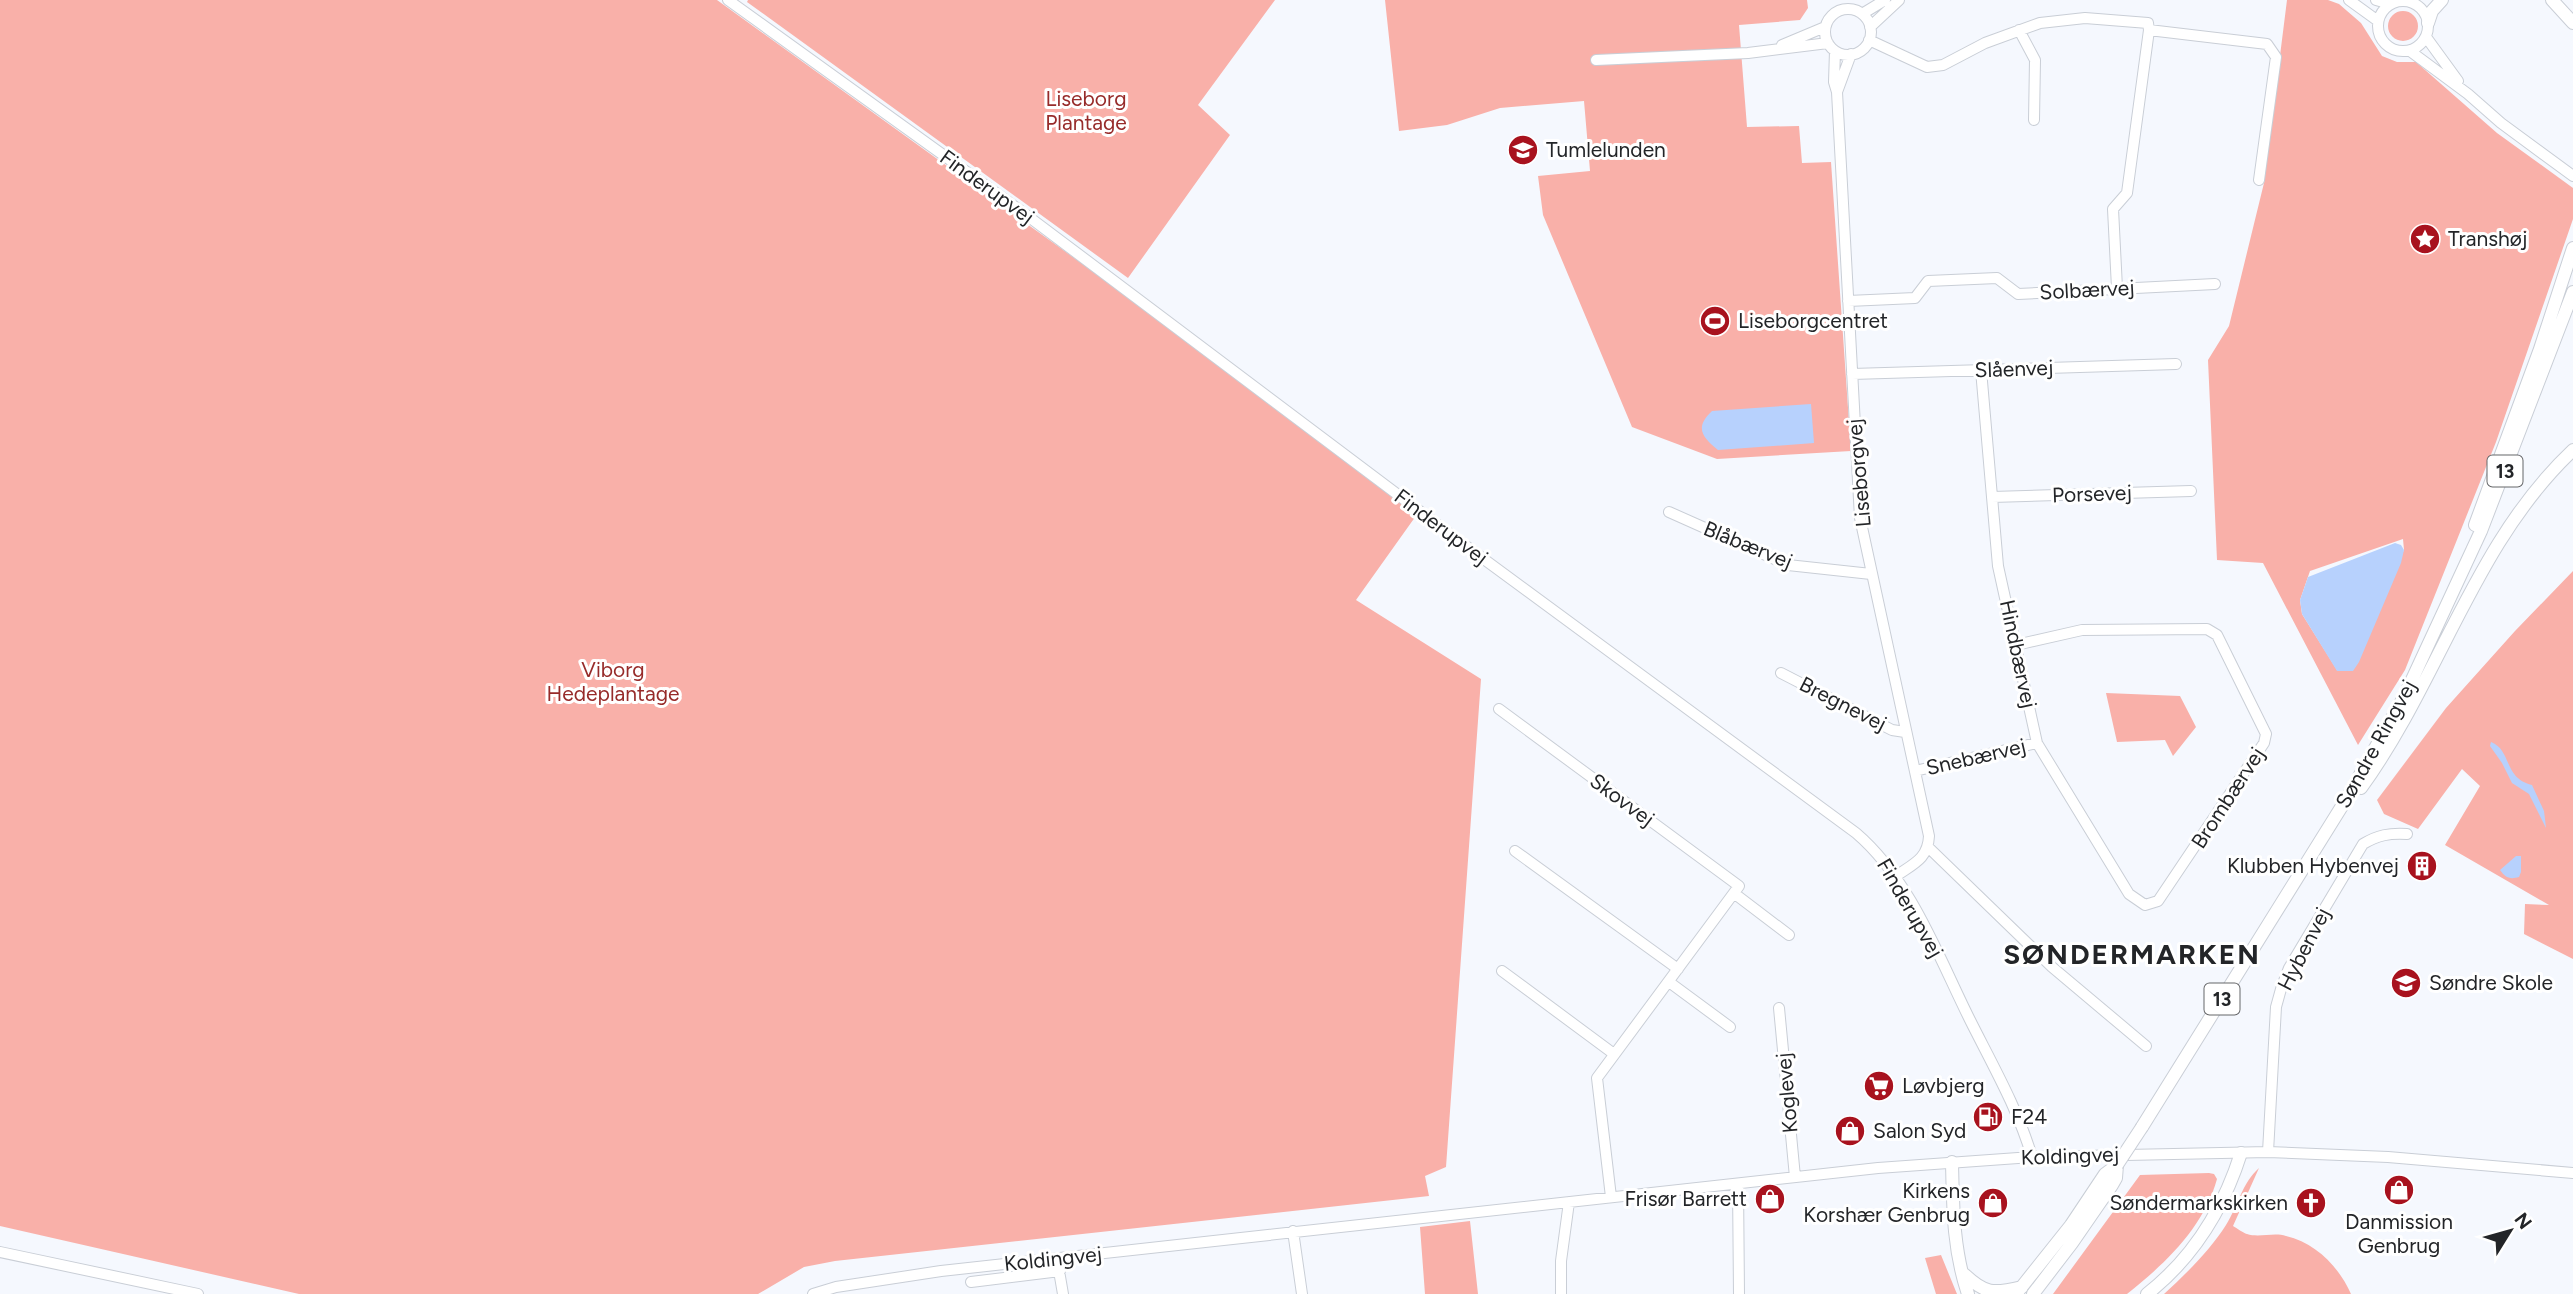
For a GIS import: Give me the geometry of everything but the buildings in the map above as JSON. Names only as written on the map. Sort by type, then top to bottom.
[{"type":"main road","points":[[2427,30],[2432,11],[2442,0]]},
{"type":"main road","points":[[2552,0],[2573,23]]},
{"type":"main road","points":[[2429,647],[2510,431],[2573,248]]},
{"type":"main road","name":"Søndre Ringvej","points":[[2030,1291],[2071,1225],[2106,1184],[2105,1174],[2117,1165],[2142,1127],[2379,745],[2429,647],[2486,519],[2573,292]]},
{"type":"main road","points":[[2302,871],[2375,769],[2497,543],[2538,486],[2573,450]]},
{"type":"main road","points":[[2147,1294],[2194,1250],[2215,1218],[2241,1153]]},
{"type":"main road","points":[[1952,1162],[1953,1223],[1961,1272],[1968,1294]]},
{"type":"main road","points":[[1961,1272],[1975,1286],[1987,1292],[2030,1291]]},
{"type":"street","name":"Finderupvej","points":[[728,0],[1025,214],[1877,851],[1896,876],[1919,917],[2007,1094],[2025,1133],[2032,1157]]},
{"type":"street","points":[[1834,0],[1835,13]]},
{"type":"street","points":[[1862,14],[1885,0]]},
{"type":"street","points":[[1870,27],[1899,0]]},
{"type":"street","points":[[2349,0],[2378,22]]},
{"type":"street","points":[[2376,0],[2390,4]]},
{"type":"street","points":[[2427,30],[2420,45],[2410,51],[2397,51],[2386,45],[2379,34],[2378,22],[2382,11],[2390,4],[2401,1],[2417,5],[2424,13],[2427,30],[2442,61],[2468,94]]},
{"type":"street","points":[[1596,60],[1832,47],[1851,54],[1865,47],[1869,40],[1870,27],[1862,14],[1848,5],[1835,13],[1825,27],[1773,49]]},
{"type":"street","points":[[1869,40],[1927,67],[1942,65],[1985,43],[2040,23],[2085,18],[2148,23],[2150,30],[2127,193],[2113,209],[2117,288]]},
{"type":"street","points":[[1825,27],[1832,47]]},
{"type":"street","points":[[2019,30],[2035,60],[2034,120]]},
{"type":"street","points":[[2150,30],[2266,44],[2276,57],[2259,180]]},
{"type":"street","name":"Liseborgvej","points":[[1832,47],[1837,92],[1860,518],[1929,836],[1928,848]]},
{"type":"street","points":[[2410,51],[2573,176]]},
{"type":"street","name":"Liseborgvej","points":[[1837,92],[1851,54]]},
{"type":"street","name":"Solbærvej","points":[[1848,301],[1915,298],[1928,281],[1997,278],[2018,295],[2215,284]]},
{"type":"street","name":"Slåenvej","points":[[1852,374],[2176,364]]},
{"type":"street","name":"Hindbærvej","points":[[1981,370],[1998,566],[2037,743],[2129,894],[2145,905]]},
{"type":"street","name":"Porsevej","points":[[1992,497],[2191,491]]},
{"type":"street","name":"Blåbærvej","points":[[1669,512],[1787,565],[1871,574]]},
{"type":"street","name":"Brombærvej","points":[[2016,645],[2082,630],[2207,629],[2217,635],[2261,723],[2266,734],[2264,743],[2164,895],[2158,901],[2145,905]]},
{"type":"street","name":"Bregnevej","points":[[1782,673],[1892,730],[1905,732]]},
{"type":"street","name":"Skovvej","points":[[1499,709],[1739,886],[1735,894],[1788,935]]},
{"type":"street","name":"Snebærvej","points":[[1914,771],[2037,743]]},
{"type":"street","name":"Hybenvej","points":[[2268,1152],[2276,1007],[2289,968],[2363,844],[2375,836],[2407,834]]},
{"type":"street","points":[[1896,876],[1922,858],[1928,848],[2052,967],[2146,1046]]},
{"type":"street","points":[[1515,852],[1678,969]]},
{"type":"street","points":[[1611,1197],[1597,1079],[1735,894]]},
{"type":"street","points":[[1502,971],[1615,1054]]},
{"type":"street","points":[[1669,982],[1730,1027]]},
{"type":"street","name":"Koglevej","points":[[1779,1008],[1795,1177]]},
{"type":"street","name":"Koldingvej","points":[[813,1294],[836,1287],[941,1271],[1952,1162],[2032,1157],[2268,1152],[2388,1157],[2573,1173]]},
{"type":"street","points":[[1738,1184],[1740,1294]]},
{"type":"street","points":[[1561,1294],[1561,1261],[1569,1202]]},
{"type":"street","points":[[1293,1231],[1302,1294]]},
{"type":"street","points":[[0,1252],[198,1294]]},
{"type":"street","points":[[1056,1259],[1063,1294]]},
{"type":"street","points":[[971,1282],[1060,1271]]},
{"type":"green space","name":"Viborg Hedeplantage","points":[[0,0],[717,0],[1120,291],[1418,513],[1356,600],[1481,679],[1446,1167],[1425,1176],[1429,1196],[835,1261],[804,1267],[758,1294],[299,1294],[0,1226]]},
{"type":"green space","name":"Liseborg Plantage","points":[[1275,0],[1198,105],[1230,135],[1128,278],[747,2]]},
{"type":"green space","name":"Liseborgcentret","points":[[1385,0],[1807,0],[1808,8],[1800,20],[1739,25],[1747,127],[1799,126],[1802,163],[1831,162],[1851,451],[1717,459],[1632,427],[1543,215],[1538,176],[1590,171],[1584,101],[1500,108],[1447,125],[1399,131]]},
{"type":"green space","points":[[2287,0],[2328,0],[2339,4],[2361,23],[2382,56],[2397,62],[2416,62],[2497,133],[2573,188],[2573,219],[2496,442],[2405,670],[2358,745],[2263,563],[2217,560],[2208,360],[2229,326],[2264,183]],"holes":[[[2403,539],[2404,550],[2337,670],[2302,614],[2300,600],[2310,571]]]},
{"type":"green space","points":[[2403,11],[2409,12],[2417,20],[2417,32],[2409,40],[2403,41],[2397,40],[2389,32],[2388,26],[2389,20],[2397,12]]},
{"type":"green space","points":[[2573,571],[2573,959],[2524,934],[2525,904],[2549,905],[2445,845],[2480,786],[2462,769],[2418,829],[2384,814],[2377,800],[2446,708]]},
{"type":"green space","points":[[2106,693],[2180,696],[2196,727],[2173,756],[2165,740],[2117,742]]},
{"type":"green space","points":[[2259,1168],[2233,1226],[2247,1234],[2281,1235],[2307,1244],[2333,1266],[2351,1294],[2164,1294],[2198,1261],[2220,1234],[2248,1181]]},
{"type":"green space","points":[[2214,1174],[2217,1179],[2193,1229],[2169,1257],[2127,1294],[2053,1294],[2140,1175]]},
{"type":"green space","points":[[1470,1221],[1478,1294],[1425,1294],[1420,1227]]},
{"type":"green space","points":[[1941,1255],[1957,1294],[1936,1294],[1925,1258]]},
{"type":"water","points":[[1811,404],[1814,443],[1718,450],[1702,431],[1703,422],[1712,411]]},
{"type":"water","points":[[2395,543],[2401,545],[2404,550],[2401,563],[2359,662],[2353,671],[2337,671],[2302,614],[2300,600],[2308,577]]},
{"type":"water","points":[[2491,742],[2502,751],[2516,776],[2532,785],[2544,811],[2546,828],[2529,794],[2512,783],[2490,746]]},
{"type":"water","points":[[2516,856],[2521,856],[2521,872],[2519,877],[2508,877],[2500,870]]},
{"type":"place","name":"Tumlelunden","points":[[1523,150]]},
{"type":"place","name":"Transhøj","points":[[2425,239]]},
{"type":"place","name":"Liseborgcentret","points":[[1715,321]]},
{"type":"place","name":"Klubben Hybenvej","points":[[2422,866]]},
{"type":"place","name":"Søndre Skole","points":[[2406,983]]},
{"type":"place","name":"Løvbjerg","points":[[1879,1086]]},
{"type":"place","name":"F24","points":[[1988,1117]]},
{"type":"place","name":"Salon Syd","points":[[1850,1131]]},
{"type":"place","name":"Danmission Genbrug","points":[[2399,1190]]},
{"type":"place","name":"Frisør Barrett","points":[[1770,1199]]},
{"type":"place","name":"Kirkens Korshær Genbrug","points":[[1993,1203]]},
{"type":"place","name":"Søndermarkskirken","points":[[2311,1203]]},
{"type":"district","name":"SØNDERMARKEN","points":[[2132,954]]}]
